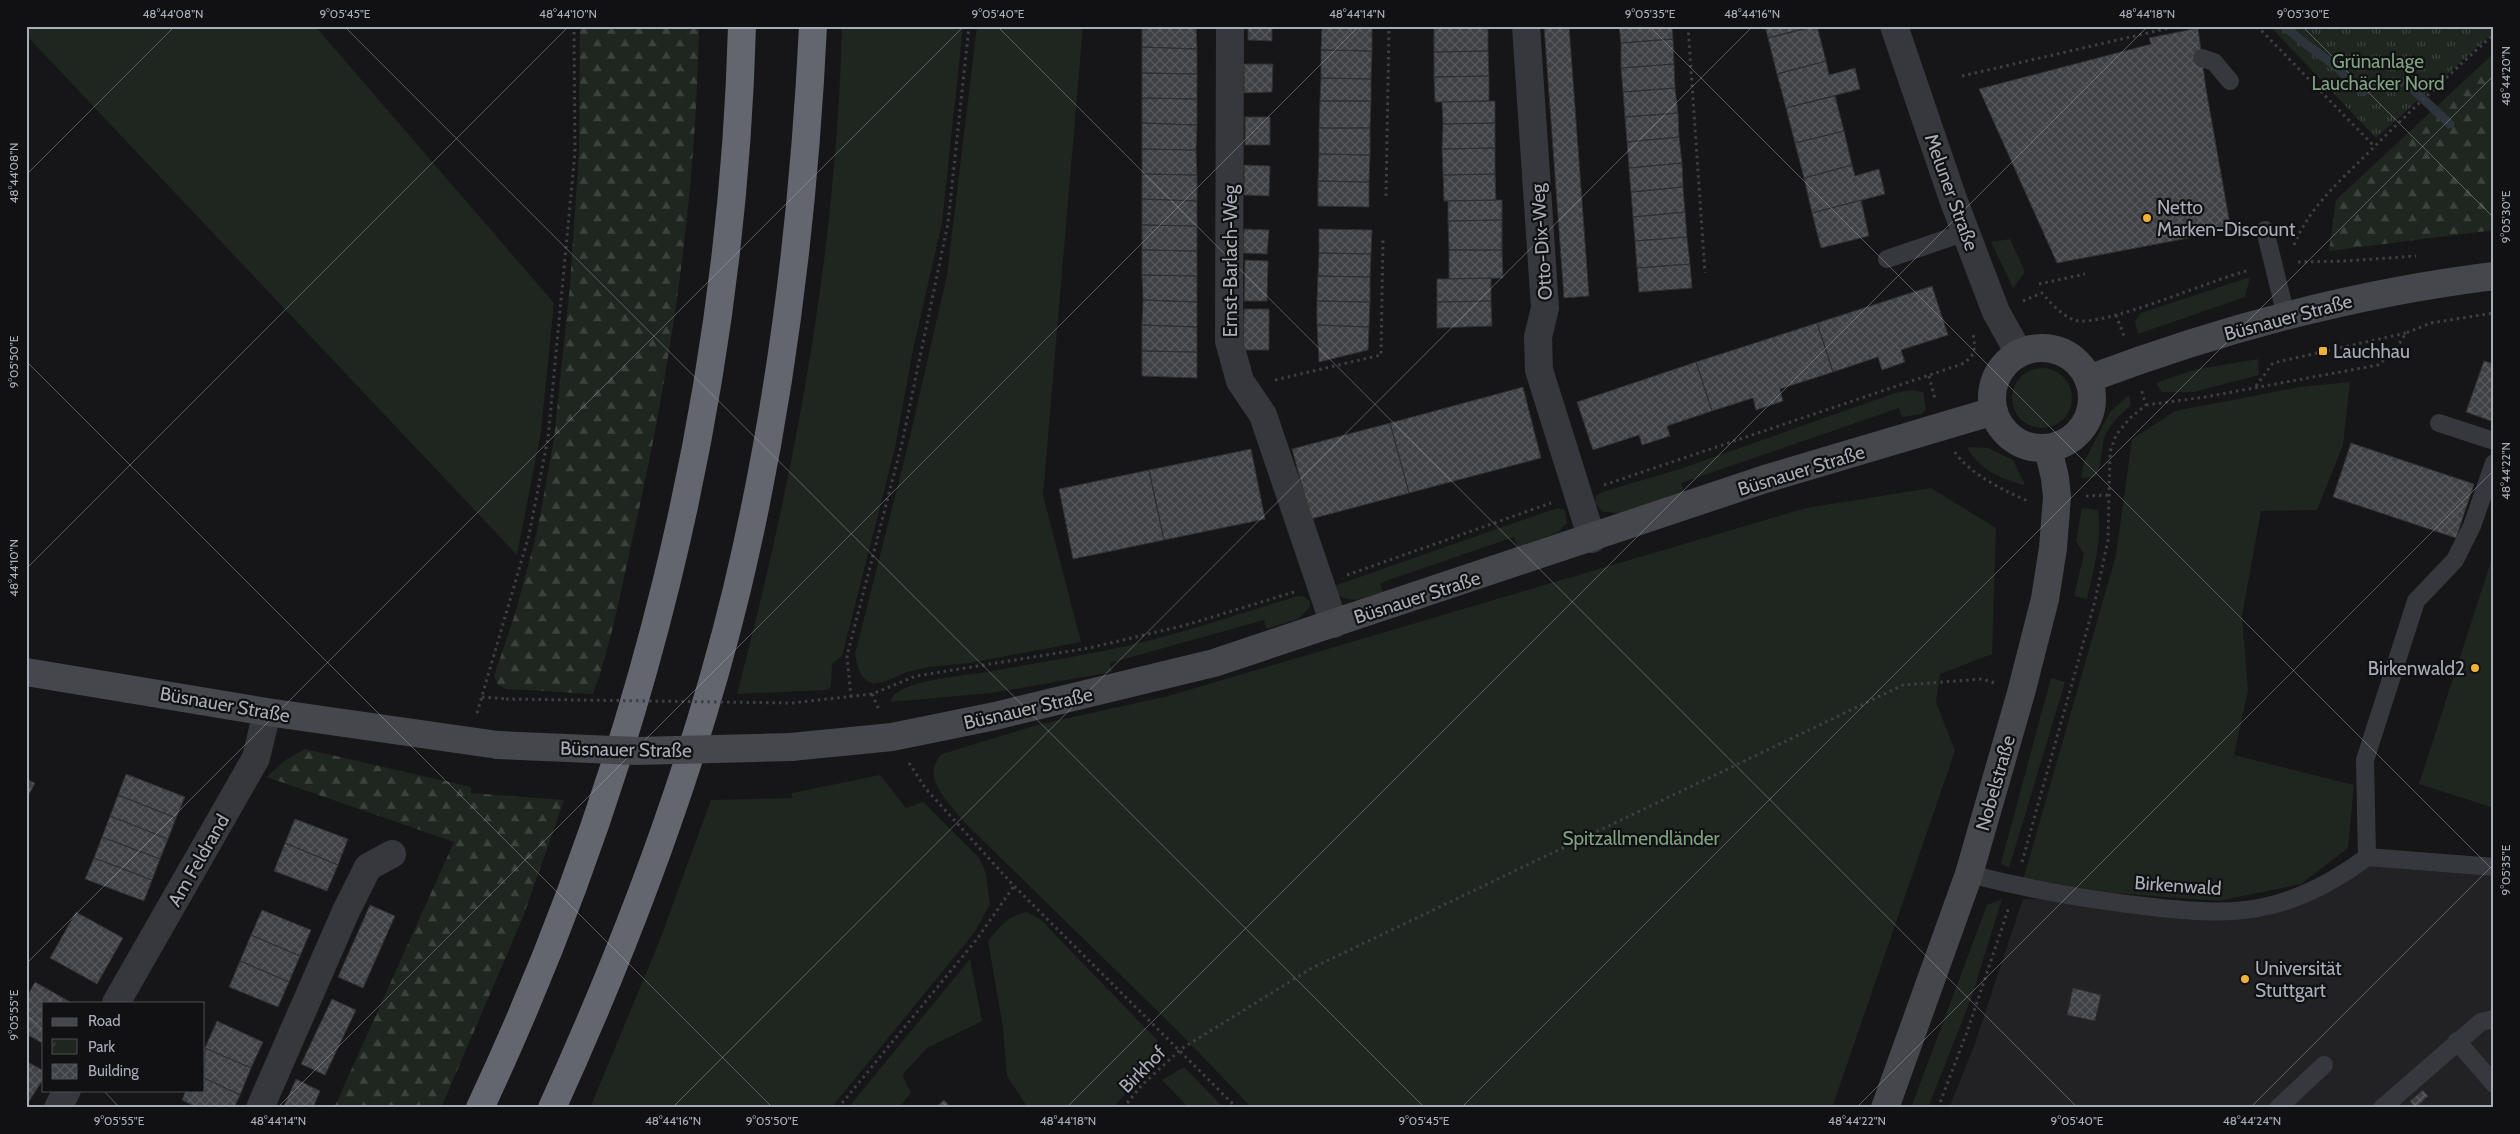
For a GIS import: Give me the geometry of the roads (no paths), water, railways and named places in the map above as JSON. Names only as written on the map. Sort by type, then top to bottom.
[{"type":"highway","points":[[480,1108],[541,968],[600,815],[670,574],[699,434],[716,333],[734,171],[742,26]]},
{"type":"highway","points":[[552,1108],[650,872],[672,811],[737,589],[774,400],[787,321],[804,164],[813,26]]},
{"type":"street","name":"Ernst-Barlach-Weg","points":[[1230,26],[1229,341],[1240,381],[1263,414],[1334,624]]},
{"type":"street","name":"Otto-Dix-Weg","points":[[1526,26],[1546,308],[1538,337],[1539,370],[1592,539]]},
{"type":"street","name":"Meluner Straße","points":[[1894,26],[1996,312],[2019,354]]},
{"type":"street","name":"Büsnauer Straße","points":[[2088,379],[2132,362],[2286,316],[2358,298],[2441,282],[2494,276]]},
{"type":"street","points":[[2035,349],[2051,349],[2066,355],[2079,365],[2088,379],[2092,394],[2090,409],[2085,423],[2075,435],[2063,444],[2048,448],[2034,448],[2008,436],[1999,424],[1994,411],[1992,394],[1996,378],[2006,364],[2019,354],[2035,349]]},
{"type":"street","name":"Büsnauer Straße","points":[[26,672],[267,712],[498,744],[638,752],[791,747],[892,737],[1004,714],[1214,662],[1592,539],[1765,480],[1944,428],[1994,411]]},
{"type":"street","name":"Nobelstraße","points":[[1885,1108],[1969,874],[2021,693],[2045,599],[2053,548],[2057,497],[2056,478],[2048,448]]},
{"type":"street","name":"Am Feldrand","points":[[117,1002],[256,758],[267,712]]},
{"type":"street","points":[[260,1108],[346,911],[368,867],[392,854]]},
{"type":"street","points":[[58,1108],[66,1092]]},
{"type":"lane","points":[[2202,58],[2214,62],[2230,81]]},
{"type":"lane","points":[[2266,230],[2281,263],[2286,316]]},
{"type":"lane","points":[[1887,259],[1966,232]]},
{"type":"lane","points":[[2439,423],[2494,440]]},
{"type":"lane","points":[[2494,463],[2472,526],[2455,560],[2416,600],[2365,760],[2366,857],[2494,867]]},
{"type":"lane","name":"Birkenwald","points":[[1969,874],[2074,898],[2202,912],[2258,908],[2308,893],[2347,872],[2366,857]]},
{"type":"lane","points":[[2382,1108],[2457,1041],[2481,1022],[2494,1019]]},
{"type":"lane","points":[[2457,1041],[2494,1084]]},
{"type":"lane","points":[[2278,1108],[2324,1065]]},
{"type":"waterway","points":[[2285,26],[2338,68],[2359,89],[2363,91],[2387,82],[2405,82],[2450,124]]},
{"type":"place","name":"Netto Marken-Discount","points":[[2147,218]]},
{"type":"place","name":"Lauchhau","points":[[2323,351]]},
{"type":"place","name":"Birkenwald2","points":[[2475,668]]},
{"type":"place","name":"Universität Stuttgart","points":[[2245,979]]},
{"type":"park label","name":"Grünanlage Lauchäcker Nord","points":[[2378,72]]},
{"type":"park label","name":"Spitzallmendländer","points":[[1641,838]]}]
